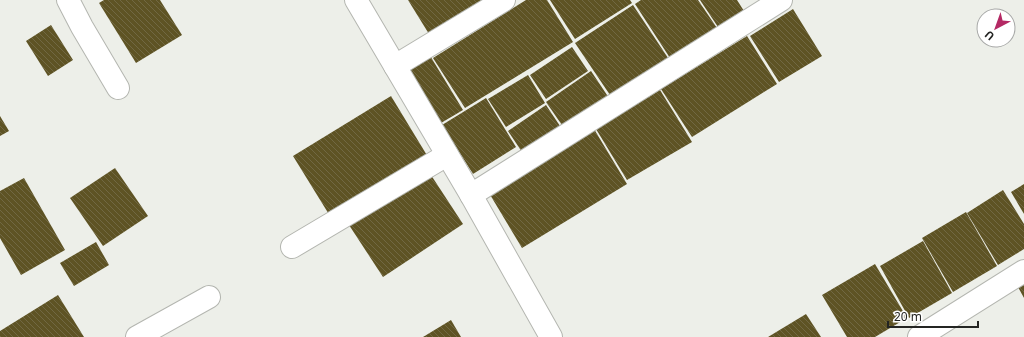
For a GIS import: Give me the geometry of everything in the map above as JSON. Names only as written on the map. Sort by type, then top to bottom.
[{"type":"street","points":[[68,0],[118,88]]},
{"type":"street","points":[[356,0],[471,195],[551,337]]},
{"type":"street","points":[[395,66],[504,0]]},
{"type":"street","points":[[471,195],[781,0]]},
{"type":"street","points":[[292,247],[447,155]]},
{"type":"street","points":[[919,337],[1024,271]]},
{"type":"street","points":[[137,337],[209,297]]},
{"type":"building","points":[[104,0],[160,0],[182,35],[136,63],[99,3]]},
{"type":"building","points":[[408,0],[485,0],[429,34]]},
{"type":"building","points":[[526,0],[547,0],[573,42],[465,108],[433,58]]},
{"type":"building","points":[[550,0],[630,0],[632,3],[575,39]]},
{"type":"building","points":[[641,0],[698,0],[717,28],[670,58],[635,4]]},
{"type":"building","points":[[700,0],[737,0],[744,11],[718,27]]},
{"type":"building","points":[[633,5],[670,61],[612,98],[575,43]]},
{"type":"building","points":[[793,9],[822,56],[779,82],[750,36]]},
{"type":"building","points":[[51,25],[73,60],[48,76],[26,41]]},
{"type":"building","points":[[747,36],[777,84],[692,137],[661,89]]},
{"type":"building","points":[[572,47],[588,71],[546,99],[530,75]]},
{"type":"building","points":[[429,54],[463,110],[441,123],[406,67]]},
{"type":"building","points":[[591,71],[609,98],[564,128],[546,102]]},
{"type":"building","points":[[528,75],[545,103],[506,127],[488,99]]},
{"type":"building","points":[[660,90],[692,142],[627,180],[596,129]]},
{"type":"building","points":[[391,96],[428,157],[330,216],[293,156]]},
{"type":"building","points":[[486,98],[516,147],[473,174],[442,125]]},
{"type":"building","points":[[546,105],[562,129],[524,155],[508,131]]},
{"type":"building","points":[[0,116],[9,131],[0,136]]},
{"type":"building","points":[[594,129],[627,184],[522,248],[489,193]]},
{"type":"building","points":[[115,168],[148,216],[103,246],[70,198]]},
{"type":"building","points":[[429,172],[463,224],[383,277],[349,225]]},
{"type":"building","points":[[24,178],[65,250],[21,275],[0,238],[0,191]]},
{"type":"building","points":[[1024,184],[1024,214],[1011,192]]},
{"type":"building","points":[[1003,190],[1024,224],[1024,249],[998,265],[967,213]]},
{"type":"building","points":[[966,212],[997,266],[953,292],[922,238]]},
{"type":"building","points":[[923,241],[952,293],[909,318],[880,266]]},
{"type":"building","points":[[96,242],[109,265],[74,286],[60,263]]},
{"type":"building","points":[[875,264],[907,318],[875,337],[847,337],[822,295]]},
{"type":"building","points":[[1024,283],[1024,298],[1018,287]]},
{"type":"building","points":[[58,295],[84,337],[0,337],[0,331]]},
{"type":"building","points":[[806,314],[821,337],[768,337]]},
{"type":"building","points":[[451,320],[461,337],[423,337]]}]
